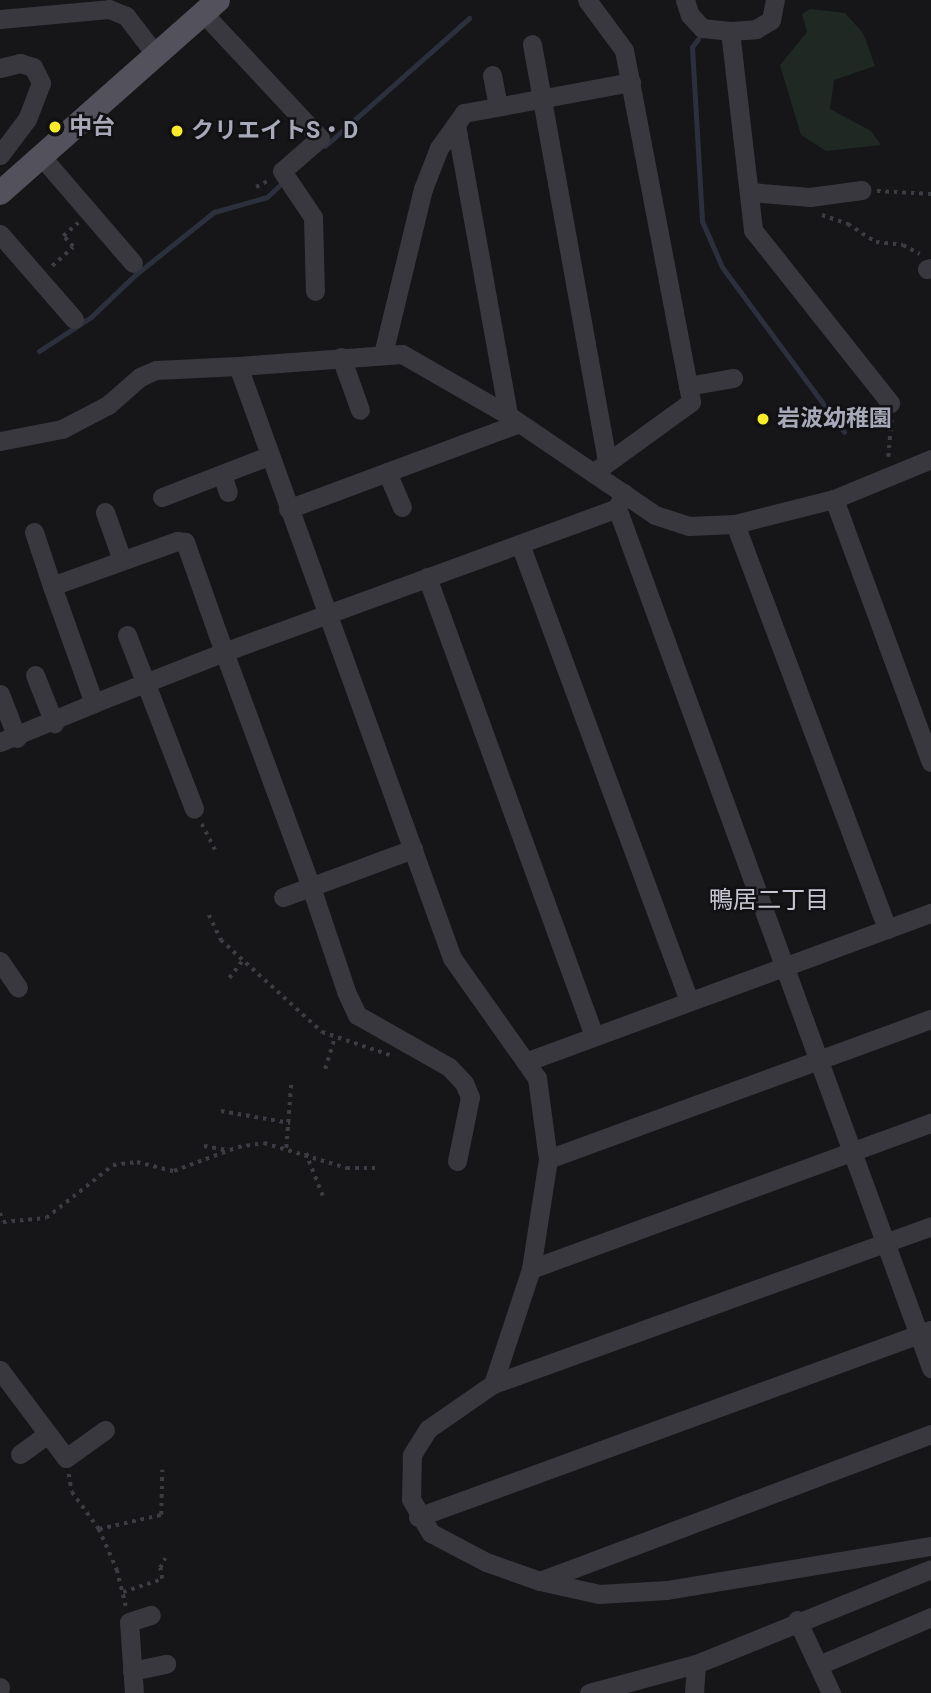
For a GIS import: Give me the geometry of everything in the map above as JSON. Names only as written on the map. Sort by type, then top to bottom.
[{"type":"main road","points":[[0,193],[213,4]]},
{"type":"street","points":[[587,0],[624,50],[691,402],[600,467]]},
{"type":"street","points":[[685,0],[702,28],[730,31],[756,29],[771,20],[775,0]]},
{"type":"street","points":[[213,4],[320,138],[287,178],[313,216],[315,291]]},
{"type":"street","points":[[0,19],[109,9],[126,16],[156,55]]},
{"type":"street","points":[[730,31],[753,230],[890,403]]},
{"type":"street","points":[[532,44],[600,467],[621,500],[818,1060],[887,1243],[925,1332],[931,1368]]},
{"type":"street","points":[[0,68],[20,63],[33,67],[41,83],[27,119],[0,155]]},
{"type":"street","points":[[492,75],[498,106]]},
{"type":"street","points":[[383,354],[423,189],[439,148],[464,113],[631,82]]},
{"type":"street","points":[[456,125],[512,419]]},
{"type":"street","points":[[41,156],[133,263]]},
{"type":"street","points":[[750,192],[810,197],[862,190]]},
{"type":"street","points":[[0,234],[74,319]]},
{"type":"street","points":[[0,441],[62,429],[108,405],[140,377],[156,370],[402,354],[600,467]]},
{"type":"street","points":[[341,357],[360,410]]},
{"type":"street","points":[[238,366],[324,614],[452,958],[528,1061],[541,1091],[548,1159],[531,1269],[493,1384]]},
{"type":"street","points":[[688,386],[733,378]]},
{"type":"street","points":[[288,509],[387,472],[512,419]]},
{"type":"street","points":[[162,497],[225,483],[268,456]]},
{"type":"street","points":[[0,694],[8,740],[54,723],[147,681],[520,544],[621,500],[654,515],[689,526],[735,524],[834,499],[886,476],[930,464]]},
{"type":"street","points":[[387,472],[402,508]]},
{"type":"street","points":[[834,499],[931,762]]},
{"type":"street","points":[[105,512],[122,560]]},
{"type":"street","points":[[735,524],[887,929]]},
{"type":"street","points":[[34,533],[94,703]]},
{"type":"street","points":[[52,586],[177,541],[185,542],[357,1014],[449,1067],[464,1083],[470,1097],[457,1161]]},
{"type":"street","points":[[520,544],[689,1001]]},
{"type":"street","points":[[427,577],[594,1036]]},
{"type":"street","points":[[127,635],[147,681],[194,809]]},
{"type":"street","points":[[35,674],[54,723]]},
{"type":"street","points":[[283,897],[413,849]]},
{"type":"street","points":[[528,1061],[931,913]]},
{"type":"street","points":[[0,961],[18,988]]},
{"type":"street","points":[[548,1159],[931,1019]]},
{"type":"street","points":[[531,1269],[931,1123]]},
{"type":"street","points":[[931,1226],[493,1384],[440,1420],[417,1444],[410,1465],[410,1491],[418,1517],[447,1545],[541,1581],[599,1594],[629,1594],[931,1546]]},
{"type":"street","points":[[418,1517],[925,1332]]},
{"type":"street","points":[[0,1370],[66,1458],[105,1430]]},
{"type":"street","points":[[20,1454],[48,1434]]},
{"type":"street","points":[[541,1581],[931,1434]]},
{"type":"street","points":[[589,1693],[696,1664],[797,1620],[931,1569]]},
{"type":"street","points":[[134,1693],[129,1622],[151,1615]]},
{"type":"street","points":[[819,1665],[931,1617]]},
{"type":"street","points":[[797,1620],[831,1693]]},
{"type":"street","points":[[132,1671],[166,1664]]},
{"type":"street","points":[[694,1693],[696,1664]]},
{"type":"path","points":[[862,190],[931,194]]},
{"type":"path","points":[[810,197],[810,211],[848,224],[876,242],[919,252],[929,269]]},
{"type":"path","points":[[38,280],[73,247],[63,236]]},
{"type":"path","points":[[886,476],[890,403]]},
{"type":"path","points":[[194,809],[217,853]]},
{"type":"path","points":[[209,915],[221,940],[322,1032],[399,1058]]},
{"type":"path","points":[[229,978],[243,960]]},
{"type":"path","points":[[325,1069],[335,1037]]},
{"type":"path","points":[[286,1148],[291,1085]]},
{"type":"path","points":[[222,1111],[290,1123]]},
{"type":"path","points":[[0,1213],[3,1222],[46,1218],[113,1166],[137,1162],[174,1171],[228,1150],[264,1143],[306,1153],[347,1168],[375,1168]]},
{"type":"path","points":[[204,1146],[228,1150]]},
{"type":"path","points":[[306,1153],[323,1196]]},
{"type":"path","points":[[66,1458],[72,1492],[99,1529],[123,1592],[129,1622]]},
{"type":"path","points":[[99,1529],[161,1515],[162,1470]]},
{"type":"path","points":[[123,1592],[162,1579],[160,1567],[165,1558]]},
{"type":"shaded area","points":[[810,9],[845,13],[863,33],[875,66],[834,80],[830,109],[871,131],[881,145],[826,151],[801,135],[780,65],[807,32],[802,14]]},
{"type":"waterway","points":[[325,146],[469,18]]},
{"type":"waterway","points":[[698,39],[692,47],[702,221],[722,267],[844,432]]},
{"type":"waterway","points":[[39,351],[91,317],[135,275],[214,212],[267,197],[283,182]]},
{"type":"place","name":"中台","points":[[55,127]]},
{"type":"place","name":"クリエイトS・D","points":[[177,131]]},
{"type":"place","name":"岩波幼稚園","points":[[763,419]]},
{"type":"district","name":"鴨居二丁目","points":[[769,901]]}]
